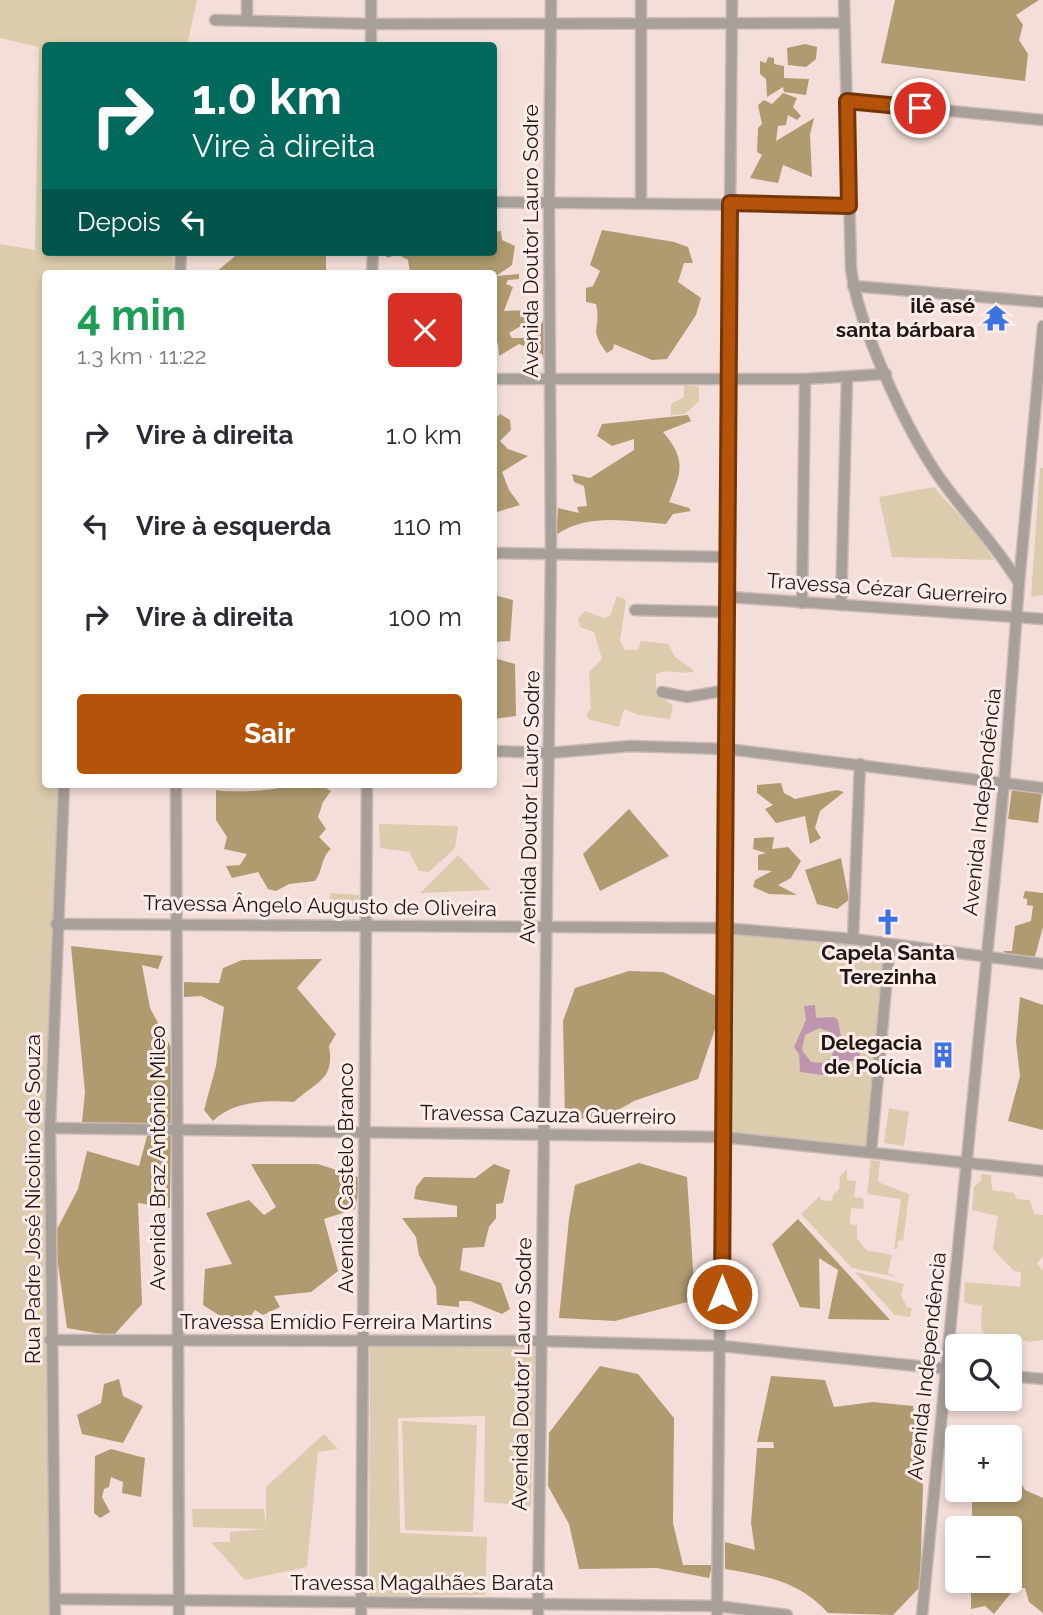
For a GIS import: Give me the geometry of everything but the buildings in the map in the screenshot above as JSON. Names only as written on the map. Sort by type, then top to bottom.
[{"type":"street","points":[[247,0],[247,20]]},
{"type":"street","points":[[371,0],[371,42]]},
{"type":"street","name":"Avenida Doutor Lauro Sodre","points":[[538,1615],[548,928],[551,0]]},
{"type":"street","points":[[641,0],[642,202]]},
{"type":"street","points":[[717,1610],[729,612],[732,0]]},
{"type":"street","points":[[844,0],[849,206],[853,286],[857,305],[918,442],[936,472],[1001,554],[1019,583]]},
{"type":"street","points":[[215,20],[371,24],[844,23]]},
{"type":"street","points":[[847,101],[1043,120]]},
{"type":"street","points":[[497,201],[849,206]]},
{"type":"street","points":[[853,286],[1043,302]]},
{"type":"street","name":"Avenida Independência","points":[[948,1334],[1004,783],[1043,326]]},
{"type":"street","points":[[497,379],[805,379],[886,374]]},
{"type":"street","points":[[841,606],[847,378]]},
{"type":"street","points":[[802,603],[805,379]]},
{"type":"street","points":[[497,554],[729,556]]},
{"type":"street","name":"Travessa Cézar Guerreiro","points":[[729,597],[1043,619]]},
{"type":"street","points":[[635,610],[729,612]]},
{"type":"street","points":[[662,692],[687,697],[728,690]]},
{"type":"street","points":[[497,751],[549,753],[630,746],[727,749],[1043,788]]},
{"type":"street","points":[[853,939],[860,764]]},
{"type":"street","name":"Rua Padre José Nicolino de Souza","points":[[55,1615],[50,1340],[50,1128],[56,924],[64,788]]},
{"type":"street","name":"Avenida Braz Antônio Mileo","points":[[176,788],[179,1615]]},
{"type":"street","name":"Avenida Castelo Branco","points":[[361,1615],[368,788]]},
{"type":"street","name":"Travessa Ângelo Augusto de Oliveira","points":[[56,924],[724,928],[853,939],[1043,964]]},
{"type":"street","points":[[871,1152],[890,944]]},
{"type":"street","name":"Travessa Cazuza Guerreiro","points":[[50,1128],[723,1137],[1043,1171]]},
{"type":"street","name":"Travessa Emídio Ferreira Martins","points":[[50,1340],[542,1341],[721,1346],[945,1368]]},
{"type":"street","name":"Avenida Independência","points":[[922,1615],[945,1368]]},
{"type":"street","points":[[1022,1377],[1043,1379]]},
{"type":"street","name":"Travessa Magalhães Barata","points":[[56,1599],[538,1602],[787,1615]]},
{"type":"shaded area","points":[[0,0],[197,0],[188,42],[42,42],[42,256],[173,256],[173,270],[42,270],[42,788],[61,788],[49,1096],[50,1615],[0,1615],[0,244],[35,250],[39,47],[0,38]]},
{"type":"shaded area","points":[[895,0],[1039,0],[1016,15],[1023,25],[1019,40],[1028,54],[1025,81],[881,63]]},
{"type":"shaded area","points":[[805,44],[817,47],[816,59],[806,67],[788,65],[787,48]]},
{"type":"shaded area","points":[[768,57],[774,58],[774,64],[784,66],[784,78],[809,79],[806,95],[784,92],[783,87],[767,97],[766,79],[760,74],[760,61],[766,63]]},
{"type":"shaded area","points":[[783,93],[797,98],[793,107],[801,116],[797,120],[788,115],[786,125],[778,126],[776,141],[814,118],[810,135],[812,177],[783,165],[778,183],[750,178],[762,155],[757,152],[758,128],[762,124],[758,105],[764,100],[772,104]]},
{"type":"shaded area","points":[[602,230],[674,242],[688,247],[693,263],[684,263],[678,282],[701,298],[696,315],[667,359],[652,360],[614,344],[613,349],[607,353],[601,345],[596,333],[596,304],[586,302],[586,288],[593,286],[600,271],[590,265]]},
{"type":"shaded area","points":[[501,231],[502,240],[515,246],[512,265],[497,275],[497,270],[410,270],[408,260],[401,256],[497,256],[497,232]]},
{"type":"shaded area","points":[[235,256],[326,256],[326,270],[219,270]]},
{"type":"shaded area","points":[[519,274],[519,279],[508,280],[506,284],[513,287],[504,311],[530,310],[531,320],[509,333],[512,338],[534,338],[545,317],[546,364],[542,354],[519,344],[499,356],[497,276]]},
{"type":"shaded area","points":[[684,385],[699,387],[699,401],[685,414],[671,415],[671,404],[684,397]]},
{"type":"shaded area","points":[[500,414],[510,420],[511,430],[500,441],[508,449],[528,456],[502,472],[509,490],[520,505],[497,512],[497,417]]},
{"type":"shaded area","points":[[688,415],[691,421],[663,432],[675,450],[680,466],[669,502],[691,511],[673,514],[666,524],[596,521],[582,523],[556,535],[558,508],[579,513],[577,507],[587,506],[584,486],[574,482],[572,474],[590,478],[634,450],[634,439],[612,446],[597,436],[602,424]]},
{"type":"shaded area","points":[[1040,468],[1043,468],[1043,595],[1031,597]]},
{"type":"shaded area","points":[[934,487],[977,535],[994,560],[892,557],[879,497]]},
{"type":"shaded area","points":[[497,595],[513,600],[510,641],[497,642]]},
{"type":"shaded area","points":[[617,596],[626,600],[620,641],[625,650],[638,650],[641,641],[668,644],[675,657],[692,669],[693,672],[656,674],[656,692],[673,706],[670,719],[639,715],[624,709],[619,727],[588,719],[587,714],[591,708],[589,672],[602,659],[594,632],[580,627],[578,619],[585,611],[603,618],[610,616]]},
{"type":"shaded area","points":[[497,659],[515,664],[516,716],[497,719]]},
{"type":"shaded area","points":[[781,783],[784,793],[795,799],[837,790],[844,792],[820,811],[815,828],[821,838],[810,844],[805,816],[776,823],[765,809],[773,805],[757,793],[757,785]]},
{"type":"shaded area","points":[[326,788],[331,791],[323,802],[318,817],[326,829],[319,837],[331,849],[325,856],[315,881],[289,884],[276,891],[268,889],[258,872],[232,878],[226,866],[240,865],[247,854],[224,849],[227,837],[216,820],[216,790]]},
{"type":"shaded area","points":[[1012,789],[1042,792],[1038,823],[1008,819]]},
{"type":"shaded area","points":[[629,809],[669,856],[600,891],[583,854]]},
{"type":"shaded area","points":[[379,824],[458,826],[455,848],[429,872],[419,871],[409,852],[380,848]]},
{"type":"shaded area","points":[[774,837],[772,849],[788,847],[801,861],[791,878],[778,885],[797,895],[769,894],[753,887],[755,880],[772,871],[758,870],[758,855],[766,853],[753,849],[754,838]]},
{"type":"shaded area","points":[[458,855],[491,890],[420,893]]},
{"type":"shaded area","points":[[841,858],[849,900],[837,909],[817,904],[805,870]]},
{"type":"shaded area","points":[[1025,891],[1043,893],[1043,927],[1034,960],[1010,958],[1003,951],[1012,951],[1015,926],[1031,921],[1033,906],[1027,905],[1027,899],[1023,898]]},
{"type":"shaded area","points":[[330,893],[359,895],[358,917],[329,916]]},
{"type":"shaded area","points":[[727,931],[887,946],[869,1149],[726,1134]]},
{"type":"shaded area","points":[[71,946],[163,956],[158,969],[142,965],[150,1008],[172,1049],[170,1208],[138,1203],[142,1304],[113,1336],[67,1328],[54,1235],[78,1189],[87,1151],[139,1166],[147,1136],[160,1135],[81,1132],[85,1092]]},
{"type":"shaded area","points":[[322,959],[297,988],[336,1034],[329,1046],[327,1073],[294,1102],[251,1103],[230,1109],[213,1121],[204,1110],[216,1066],[224,1007],[201,996],[184,997],[184,982],[219,983],[223,968],[242,960]]},
{"type":"shaded area","points":[[629,971],[663,972],[725,1000],[698,1079],[634,1101],[603,1119],[565,1118],[563,1021],[575,988]]},
{"type":"shaded area","points":[[1020,997],[1043,1005],[1043,1130],[1008,1121],[1020,1076],[1016,1041]]},
{"type":"shaded area","points":[[815,1005],[816,1018],[834,1017],[838,1020],[842,1042],[861,1046],[859,1059],[838,1063],[823,1075],[800,1072],[799,1054],[794,1047],[806,1020],[804,1006]],"holes":[[[819,1028],[828,1031],[836,1044],[831,1058],[822,1063],[811,1062],[802,1050],[805,1035]]]},
{"type":"shaded area","points":[[889,1108],[909,1112],[904,1146],[884,1143]]},
{"type":"shaded area","points":[[871,1160],[880,1161],[878,1182],[909,1194],[903,1241],[898,1240],[897,1249],[894,1249],[901,1199],[867,1194]]},
{"type":"shaded area","points":[[639,1163],[687,1177],[695,1300],[615,1321],[559,1318],[575,1185]]},
{"type":"shaded area","points":[[251,1164],[318,1164],[361,1178],[355,1209],[324,1219],[338,1271],[311,1292],[274,1296],[280,1307],[263,1315],[255,1310],[245,1325],[222,1317],[203,1305],[205,1269],[232,1264],[206,1213],[249,1200],[264,1215],[276,1207]]},
{"type":"shaded area","points":[[494,1164],[510,1170],[503,1203],[496,1204],[496,1218],[489,1227],[484,1247],[463,1248],[460,1270],[501,1283],[510,1309],[502,1314],[470,1301],[459,1301],[459,1307],[437,1305],[436,1287],[419,1255],[416,1237],[402,1218],[457,1217],[457,1206],[414,1199],[416,1187],[424,1177],[475,1178]]},
{"type":"shaded area","points":[[847,1170],[847,1180],[856,1181],[854,1197],[863,1198],[864,1209],[851,1208],[850,1224],[857,1225],[857,1238],[866,1250],[892,1255],[888,1273],[896,1277],[852,1268],[801,1214],[820,1196],[821,1200],[832,1201],[833,1195],[839,1189],[840,1176]]},
{"type":"shaded area","points":[[981,1174],[991,1175],[992,1190],[1014,1193],[1017,1199],[1030,1200],[1034,1214],[1043,1215],[1043,1256],[1037,1263],[1043,1271],[1043,1340],[1022,1340],[1022,1334],[984,1334],[981,1329],[982,1306],[964,1303],[965,1282],[1020,1287],[1021,1272],[1014,1271],[993,1249],[998,1216],[972,1210],[974,1187],[981,1180]]},
{"type":"shaded area","points":[[798,1219],[890,1320],[828,1319],[838,1270],[819,1258],[820,1309],[800,1307],[772,1244]]},
{"type":"shaded area","points":[[855,1272],[904,1284],[901,1295],[907,1307],[912,1308],[910,1317],[895,1315]]},
{"type":"shaded area","points":[[370,1345],[535,1347],[531,1506],[484,1502],[485,1416],[398,1418],[400,1533],[487,1537],[485,1595],[369,1596]]},
{"type":"shaded area","points":[[600,1366],[638,1374],[674,1418],[673,1523],[683,1565],[712,1565],[709,1578],[657,1568],[579,1569],[569,1524],[548,1486],[549,1433]]},
{"type":"shaded area","points":[[771,1376],[825,1380],[834,1407],[873,1402],[913,1406],[923,1486],[920,1587],[893,1615],[828,1613],[817,1602],[793,1587],[768,1578],[725,1569],[725,1542],[755,1550],[751,1523],[757,1448],[774,1448],[773,1442],[757,1442]]},
{"type":"shaded area","points":[[119,1379],[123,1396],[143,1406],[123,1443],[82,1434],[77,1415],[101,1403],[104,1384]]},
{"type":"shaded area","points":[[402,1421],[477,1425],[473,1532],[405,1530]]},
{"type":"shaded area","points":[[324,1434],[338,1449],[318,1452],[307,1567],[245,1580],[211,1542],[230,1542],[230,1532],[266,1529],[193,1527],[192,1509],[264,1509],[266,1527],[266,1487]]},
{"type":"shaded area","points":[[111,1449],[145,1458],[141,1497],[122,1493],[123,1482],[111,1477],[109,1487],[104,1489],[102,1497],[110,1512],[100,1518],[94,1513],[95,1456]]},
{"type":"shaded area","points":[[1022,1485],[1025,1490],[1043,1498],[1043,1613],[1029,1602],[1025,1588],[1022,1588],[1022,1516],[972,1516],[972,1502],[1022,1502]]},
{"type":"shaded area","points":[[971,1593],[1011,1593],[994,1614],[985,1606],[971,1609]]},
{"type":"place","name":"ilê asé santa bárbara","points":[[996,318]]},
{"type":"place","name":"Capela Santa Terezinha","points":[[888,922]]},
{"type":"place","name":"Delegacia de Polícia","points":[[943,1055]]},
{"type":"route","points":[[722,1294],[730,203],[849,206],[847,101],[920,108]]}]
